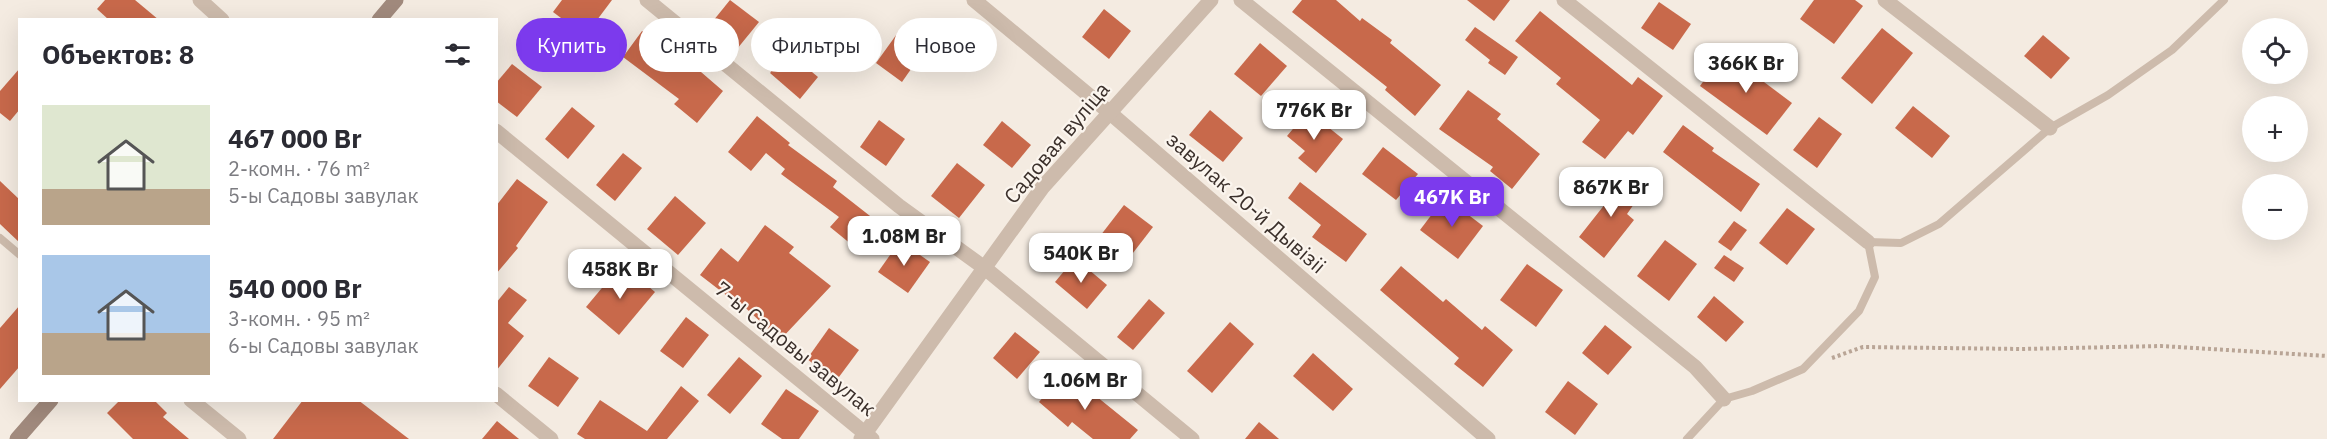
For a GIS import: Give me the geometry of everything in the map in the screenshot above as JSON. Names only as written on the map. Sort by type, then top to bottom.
[{"type":"street","points":[[200,0],[220,18]]},
{"type":"street","points":[[381,18],[396,0]]},
{"type":"street","points":[[648,0],[899,206],[986,269],[1192,439]]},
{"type":"street","name":"завулак 20-й Дывізіі","points":[[974,0],[1108,112],[1488,439]]},
{"type":"street","name":"Садовая вуліца","points":[[866,437],[1042,188],[1211,0]]},
{"type":"street","points":[[1241,0],[1695,367],[1724,399]]},
{"type":"street","points":[[1564,0],[1868,242]]},
{"type":"street","points":[[1885,0],[2050,128]]},
{"type":"street","name":"7-ы Садовы завулак","points":[[498,133],[866,437]]},
{"type":"street","points":[[498,396],[551,439]]},
{"type":"street","points":[[17,439],[49,402]]},
{"type":"street","points":[[193,402],[239,439]]},
{"type":"lane","points":[[1687,439],[1724,399],[1752,391],[1803,369],[1859,311],[1875,277],[1868,242],[1901,243],[1939,224],[2050,128],[2108,95],[2172,50],[2224,0]]},
{"type":"lane","points":[[0,238],[18,253]]},
{"type":"path","points":[[1803,369],[1863,347],[2022,349],[2161,346],[2327,356]]},
{"type":"building","points":[[105,0],[135,0],[157,18],[107,18],[97,9]]},
{"type":"building","points":[[562,0],[612,0],[598,18],[561,18],[553,12]]},
{"type":"building","points":[[730,0],[754,18],[751,18],[751,32],[739,47],[739,18],[715,18]]},
{"type":"building","points":[[1302,0],[1336,0],[1360,21],[1362,18],[1392,40],[1390,43],[1441,85],[1415,116],[1385,90],[1387,87],[1292,12]]},
{"type":"building","points":[[1467,0],[1510,0],[1494,21]]},
{"type":"building","points":[[1814,0],[1855,0],[1863,6],[1834,44],[1800,19]]},
{"type":"building","points":[[1659,2],[1691,24],[1673,50],[1641,28]]},
{"type":"building","points":[[1104,9],[1131,31],[1109,59],[1082,37]]},
{"type":"building","points":[[1540,11],[1632,85],[1638,77],[1663,96],[1633,135],[1628,131],[1605,159],[1582,142],[1600,120],[1556,84],[1561,78],[1515,41]]},
{"type":"building","points":[[1475,27],[1518,57],[1505,75],[1488,63],[1490,60],[1465,40]]},
{"type":"building","points":[[1882,28],[1913,53],[1872,104],[1841,78]]},
{"type":"building","points":[[639,35],[639,69],[627,60],[627,52]]},
{"type":"building","points":[[2043,35],[2070,58],[2051,79],[2024,56]]},
{"type":"building","points":[[894,38],[894,72],[909,72],[902,82],[882,67],[882,55]]},
{"type":"building","points":[[1260,43],[1287,66],[1261,96],[1234,74]]},
{"type":"building","points":[[1724,52],[1792,103],[1767,135],[1700,86]]},
{"type":"building","points":[[512,64],[516,67],[516,72],[522,72],[542,87],[517,117],[498,103],[498,81]]},
{"type":"building","points":[[18,70],[18,111],[10,121],[0,113],[0,91]]},
{"type":"building","points":[[643,72],[701,72],[723,91],[697,123],[674,104],[679,99]]},
{"type":"building","points":[[812,72],[818,77],[800,99],[770,73]]},
{"type":"building","points":[[1468,90],[1501,114],[1497,119],[1540,154],[1512,189],[1490,171],[1493,167],[1439,129]]},
{"type":"building","points":[[1913,106],[1950,136],[1932,158],[1895,128]]},
{"type":"building","points":[[572,107],[595,126],[568,159],[545,139]]},
{"type":"building","points":[[1210,110],[1243,138],[1223,162],[1189,135]]},
{"type":"building","points":[[1308,111],[1343,139],[1316,173],[1298,158],[1305,151],[1287,136]]},
{"type":"building","points":[[757,116],[790,143],[788,145],[837,181],[833,187],[879,223],[857,249],[830,227],[839,217],[781,174],[785,169],[766,153],[751,171],[728,152]]},
{"type":"building","points":[[1819,117],[1842,134],[1817,168],[1793,150]]},
{"type":"building","points":[[879,120],[905,139],[886,166],[860,147]]},
{"type":"building","points":[[1002,121],[1031,145],[1012,168],[983,145]]},
{"type":"building","points":[[1683,125],[1714,148],[1712,151],[1760,184],[1741,212],[1663,152]]},
{"type":"building","points":[[1383,147],[1418,174],[1396,200],[1362,174]]},
{"type":"building","points":[[623,153],[642,168],[615,201],[596,185]]},
{"type":"building","points":[[957,163],[985,185],[959,218],[931,196]]},
{"type":"building","points":[[1615,176],[1641,194],[1627,214],[1634,220],[1604,258],[1579,237],[1613,194],[1606,189]]},
{"type":"building","points":[[517,179],[548,202],[516,246],[518,248],[498,272],[498,203]]},
{"type":"building","points":[[0,181],[18,198],[18,241],[0,224]]},
{"type":"building","points":[[1300,182],[1367,234],[1346,262],[1312,237],[1321,225],[1288,198]]},
{"type":"building","points":[[675,196],[706,223],[678,255],[647,229]]},
{"type":"building","points":[[1445,197],[1483,226],[1458,259],[1420,230]]},
{"type":"building","points":[[1124,205],[1153,227],[1126,262],[1097,240]]},
{"type":"building","points":[[1787,208],[1815,229],[1787,265],[1759,243]]},
{"type":"building","points":[[1734,221],[1747,230],[1731,251],[1718,242]]},
{"type":"building","points":[[765,225],[794,247],[789,253],[831,286],[780,340],[737,300],[735,302],[700,275],[721,248],[738,262]]},
{"type":"building","points":[[1665,240],[1697,264],[1669,301],[1637,276]]},
{"type":"building","points":[[900,241],[930,262],[908,293],[878,272]]},
{"type":"building","points":[[1724,255],[1744,268],[1734,282],[1714,268]]},
{"type":"building","points":[[1075,258],[1107,285],[1087,309],[1055,282]]},
{"type":"building","points":[[622,264],[655,292],[619,335],[586,307]]},
{"type":"building","points":[[1527,264],[1563,290],[1536,327],[1500,300]]},
{"type":"building","points":[[1401,266],[1443,302],[1446,299],[1482,330],[1485,326],[1513,350],[1483,387],[1454,364],[1459,358],[1380,290]]},
{"type":"building","points":[[509,287],[527,300],[508,323],[524,336],[498,368],[498,301]]},
{"type":"building","points":[[1714,296],[1744,322],[1726,342],[1697,317]]},
{"type":"building","points":[[1149,299],[1165,313],[1133,350],[1117,337]]},
{"type":"building","points":[[18,307],[18,368],[0,389],[0,328]]},
{"type":"building","points":[[686,317],[709,335],[683,368],[660,351]]},
{"type":"building","points":[[1230,322],[1254,344],[1212,393],[1187,371]]},
{"type":"building","points":[[1605,325],[1632,347],[1608,375],[1582,353]]},
{"type":"building","points":[[829,328],[859,350],[836,381],[807,359]]},
{"type":"building","points":[[1015,332],[1040,352],[1017,379],[993,358]]},
{"type":"building","points":[[1313,353],[1353,389],[1333,411],[1293,376]]},
{"type":"building","points":[[549,357],[579,378],[558,407],[528,386]]},
{"type":"building","points":[[739,357],[762,376],[730,414],[707,395]]},
{"type":"building","points":[[1065,371],[1138,430],[1130,439],[1093,439],[1072,422],[1068,427],[1039,402]]},
{"type":"building","points":[[1568,381],[1598,404],[1575,435],[1545,412]]},
{"type":"building","points":[[681,386],[699,401],[667,439],[585,439],[577,434],[600,400],[647,431]]},
{"type":"building","points":[[786,389],[819,411],[799,439],[782,439],[761,424]]},
{"type":"building","points":[[118,402],[156,402],[167,413],[163,417],[189,439],[133,439],[107,413]]},
{"type":"building","points":[[301,402],[361,402],[409,439],[273,439]]},
{"type":"building","points":[[497,421],[519,439],[482,439]]},
{"type":"building","points":[[1259,422],[1279,439],[1245,439]]}]
